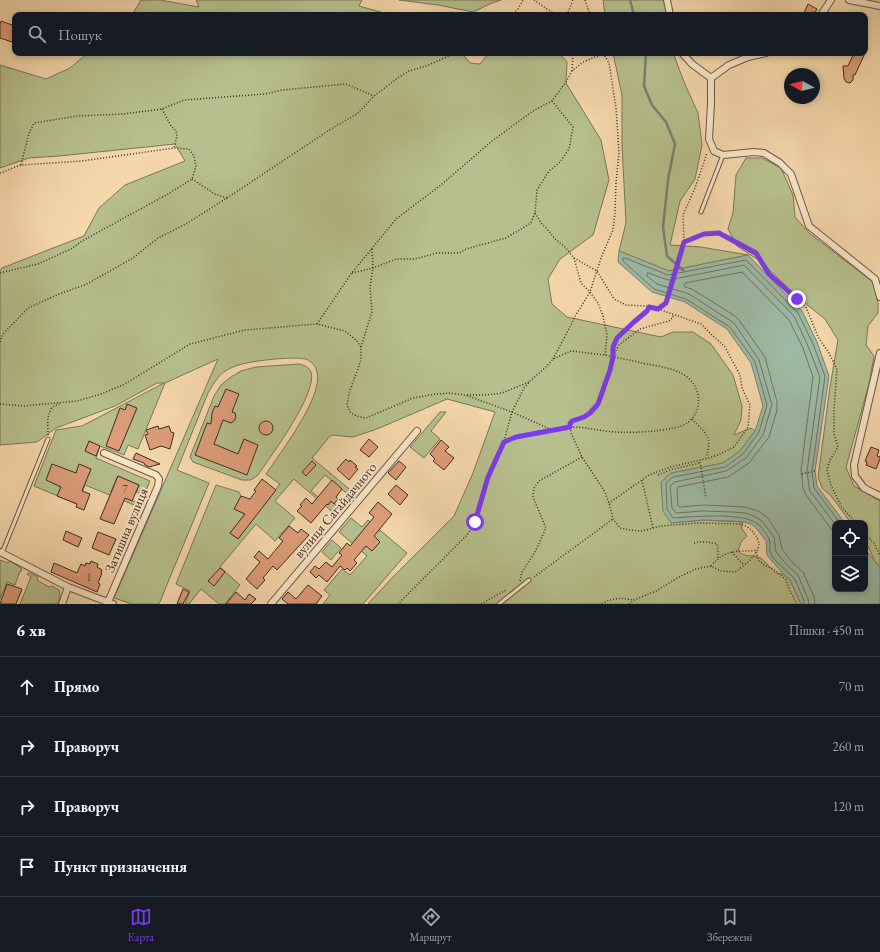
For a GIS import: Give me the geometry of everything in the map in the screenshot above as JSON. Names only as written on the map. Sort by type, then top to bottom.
[{"type":"street","points":[[667,0],[669,12]]},
{"type":"street","points":[[823,12],[831,0]]},
{"type":"street","points":[[849,0],[880,6]]},
{"type":"street","points":[[685,56],[692,64],[710,78],[712,104],[709,139],[714,151],[723,155],[754,152],[764,153],[780,163],[791,174],[809,226],[875,279],[880,297]]},
{"type":"street","points":[[710,78],[729,65],[752,56]]},
{"type":"street","points":[[880,353],[854,465],[855,476],[864,488],[880,496]]},
{"type":"street","name":"вулиця Сагайдачного","points":[[271,604],[417,431]]},
{"type":"street","name":"Затишна вулиця","points":[[104,453],[156,475],[159,479],[158,486],[111,603]]},
{"type":"street","points":[[1,552],[68,587],[111,603]]},
{"type":"street","points":[[62,604],[68,587]]},
{"type":"lane","points":[[701,212],[723,155]]},
{"type":"lane","points":[[1,552],[48,438]]},
{"type":"lane","points":[[499,604],[529,580]]},
{"type":"path","points":[[514,12],[523,0]]},
{"type":"path","points":[[534,0],[552,12]]},
{"type":"path","points":[[568,12],[573,0]]},
{"type":"path","points":[[585,0],[589,12]]},
{"type":"path","points":[[0,342],[3,334],[28,308],[59,294],[85,285],[133,258],[158,238],[186,224],[330,129],[357,114],[374,96],[399,77],[409,71],[426,66],[449,56]]},
{"type":"path","points":[[572,71],[573,56]]},
{"type":"path","points":[[318,324],[351,274],[396,219],[441,185],[492,141],[533,112],[552,101],[572,71],[583,62],[597,56]]},
{"type":"path","points":[[398,604],[467,535],[475,522],[488,477],[504,442],[512,412],[524,388],[547,366],[553,358],[574,318],[590,292],[601,258],[613,230],[615,213],[618,153],[615,100],[609,63],[606,56]]},
{"type":"path","points":[[21,165],[29,133],[34,123],[77,116],[123,114],[162,109],[184,100],[265,94],[282,90],[346,84],[374,96]]},
{"type":"path","points":[[351,274],[373,268],[396,259],[415,259],[437,253],[459,253],[466,249],[506,238],[531,223],[535,212],[537,190],[548,172],[560,162],[569,149],[573,127],[552,101]]},
{"type":"path","points":[[162,109],[171,126],[176,131],[177,136],[174,148]]},
{"type":"path","points":[[0,173],[21,165],[82,161],[174,148],[189,149],[194,156],[196,166],[192,179],[168,194],[82,241],[71,249],[38,264],[0,273]]},
{"type":"path","points":[[658,309],[666,303],[684,242],[683,215],[695,188],[706,152]]},
{"type":"path","points":[[192,179],[216,194],[227,198]]},
{"type":"path","points":[[535,212],[541,224],[565,247],[574,258],[597,271],[614,299],[626,305],[658,309],[701,324],[725,347],[740,375],[742,388],[750,405],[748,427],[734,447],[700,462],[670,470],[658,475]]},
{"type":"path","points":[[684,242],[704,234],[719,233],[724,235],[756,253],[769,274],[806,308],[818,336],[829,352],[837,369],[834,434],[838,447],[830,460],[827,470],[831,485],[841,506],[853,520]]},
{"type":"path","points":[[372,249],[373,268],[370,287],[372,312],[361,348],[361,360],[348,393],[347,405],[350,412],[356,416],[366,418],[413,398],[436,394],[486,395],[502,393],[530,381]]},
{"type":"path","points":[[574,258],[581,283],[590,292],[598,304],[603,316],[607,336],[605,355]]},
{"type":"path","points":[[649,307],[647,311],[617,338],[613,347],[613,357],[610,370],[598,404],[584,417],[572,421],[570,424],[571,433],[582,457],[605,492],[613,519],[620,528],[642,531],[661,526],[699,523],[741,524],[752,531],[759,544],[757,551],[745,566],[735,572],[721,571],[711,566]]},
{"type":"path","points":[[613,357],[619,345],[640,329],[669,321],[674,317],[673,314]]},
{"type":"path","points":[[0,404],[24,406],[77,401],[101,394],[125,384],[190,344],[245,330],[318,324],[344,331],[356,340],[361,348]]},
{"type":"path","points":[[0,331],[3,334]]},
{"type":"path","points":[[504,442],[516,437],[570,427],[585,427],[615,432],[662,430],[686,424],[696,412],[698,394],[696,388],[688,378],[671,369],[605,355],[571,351],[553,358]]},
{"type":"path","points":[[465,395],[512,412],[552,430]]},
{"type":"path","points":[[48,438],[47,423],[52,407],[64,402]]},
{"type":"path","points":[[692,418],[708,435],[709,447],[705,459]]},
{"type":"path","points":[[481,604],[504,591],[519,589],[522,572],[535,552],[546,528],[533,498],[534,488],[539,481],[582,457]]},
{"type":"path","points":[[609,503],[649,475],[670,467],[700,462]]},
{"type":"path","points":[[700,462],[706,498]]},
{"type":"path","points":[[802,474],[816,472]]},
{"type":"path","points":[[642,480],[653,528]]},
{"type":"path","points":[[529,580],[613,519]]},
{"type":"path","points":[[868,537],[874,543],[880,556]]},
{"type":"path","points":[[694,543],[699,542],[717,544],[718,558]]},
{"type":"path","points":[[629,604],[634,600],[656,591],[684,574],[696,569],[711,566],[718,558],[726,554],[732,552],[757,551]]},
{"type":"path","points":[[757,551],[759,561],[774,569],[786,580],[797,604]]},
{"type":"path","points":[[732,552],[745,566]]},
{"type":"path","points":[[602,604],[606,600],[613,599],[622,598],[634,600]]},
{"type":"shaded area","points":[[141,0],[160,0],[199,7],[196,0],[362,0],[359,6],[380,12],[134,12]]},
{"type":"shaded area","points":[[399,0],[501,0],[473,12],[438,5]]},
{"type":"shaded area","points":[[603,0],[664,0],[666,12],[605,12]]},
{"type":"shaded area","points":[[84,56],[464,56],[470,63],[480,64],[487,56],[562,56],[567,62],[566,83],[601,140],[609,180],[593,235],[560,259],[548,279],[552,304],[567,317],[661,337],[673,332],[693,332],[711,344],[733,375],[742,406],[741,420],[734,435],[751,428],[755,431],[740,451],[723,463],[671,473],[661,482],[671,523],[703,520],[744,522],[741,524],[742,529],[747,536],[741,542],[738,551],[743,554],[762,559],[776,573],[783,574],[790,580],[801,604],[368,604],[454,516],[473,473],[495,412],[447,399],[377,429],[353,437],[331,435],[312,458],[354,493],[351,497],[325,475],[311,491],[328,505],[331,501],[341,509],[336,515],[294,479],[275,501],[295,518],[275,541],[256,524],[220,567],[240,585],[225,604],[219,604],[201,589],[189,604],[185,604],[190,591],[176,584],[216,485],[239,492],[241,496],[235,509],[245,514],[230,533],[238,539],[280,484],[266,474],[308,409],[314,395],[317,382],[316,368],[312,363],[308,360],[295,358],[245,363],[225,371],[217,378],[208,393],[177,470],[209,483],[159,604],[132,604],[114,598],[218,359],[165,383],[138,449],[128,445],[124,455],[100,446],[96,458],[150,481],[144,495],[136,492],[139,485],[117,477],[111,492],[140,504],[139,507],[85,485],[77,504],[34,486],[56,430],[82,426],[164,383],[157,383],[115,406],[56,428],[37,442],[0,445],[0,271],[2,268],[84,236],[99,208],[125,185],[185,161],[175,144],[29,158],[0,168],[0,65],[46,79],[70,68]]},
{"type":"shaded area","points":[[614,56],[675,56],[698,113],[702,145],[695,179],[680,201],[670,245],[701,247],[748,255],[669,271],[619,251],[626,223],[622,145],[622,95]]},
{"type":"shaded area","points":[[746,158],[762,158],[781,168],[793,195],[795,217],[809,233],[873,282],[878,303],[878,313],[868,326],[866,345],[874,356],[869,384],[846,467],[854,486],[880,501],[880,566],[875,562],[868,546],[868,520],[849,520],[831,496],[822,488],[818,477],[838,340],[825,319],[800,299],[760,261],[737,246],[728,229],[733,213],[736,175]]},
{"type":"shaded area","points":[[299,364],[306,366],[311,372],[311,382],[307,394],[292,425],[258,475],[251,480],[242,480],[193,462],[190,457],[214,396],[221,385],[241,371],[256,367]]},
{"type":"shaded area","points":[[440,412],[446,412],[431,431],[440,439],[424,458],[410,447]]},
{"type":"shaded area","points":[[351,518],[362,527],[368,520],[407,553],[363,604],[323,604],[330,595],[324,590],[342,569],[350,575],[367,556],[339,532]]},
{"type":"shaded area","points":[[332,540],[341,548],[331,560],[322,552]]},
{"type":"shaded area","points":[[0,560],[8,563],[10,561],[21,568],[22,571],[20,571],[15,585],[7,582],[0,599]]},
{"type":"shaded area","points":[[29,573],[38,577],[37,580],[49,587],[52,586],[59,590],[60,595],[58,604],[20,604],[31,577],[27,574]]},
{"type":"water","points":[[619,251],[669,271],[748,255],[802,311],[817,342],[829,376],[815,471],[817,486],[843,520],[832,520],[832,592],[868,592],[868,553],[880,568],[880,604],[801,604],[790,580],[767,555],[766,541],[751,524],[732,521],[703,520],[671,523],[663,511],[661,482],[671,473],[723,463],[740,451],[755,431],[763,406],[751,363],[727,329],[685,302],[652,292],[618,262]]},
{"type":"building","points":[[808,4],[817,9],[815,12],[804,12]]},
{"type":"building","points":[[1,21],[12,25],[12,42],[0,38]]},
{"type":"building","points":[[853,56],[864,56],[855,75],[853,75],[853,80],[850,83],[846,82],[844,78],[843,66],[848,66]]},
{"type":"building","points":[[226,389],[239,394],[232,412],[235,413],[236,417],[231,423],[223,420],[214,444],[238,454],[244,439],[258,445],[247,475],[195,455],[207,423],[211,424],[214,408],[215,406],[218,407]]},
{"type":"building","points":[[127,404],[137,408],[119,451],[106,446],[120,408],[125,410]]},
{"type":"building","points":[[263,421],[269,421],[273,425],[273,431],[269,435],[263,435],[259,431],[259,425]]},
{"type":"building","points":[[158,426],[159,429],[169,426],[171,432],[174,433],[170,449],[161,446],[150,450],[145,435],[148,434],[146,430]]},
{"type":"building","points":[[369,439],[378,447],[369,457],[360,450]]},
{"type":"building","points":[[441,440],[449,447],[445,451],[454,458],[444,470],[433,461],[435,459],[430,454]]},
{"type":"building","points":[[89,441],[100,446],[96,456],[85,451]]},
{"type":"building","points":[[871,447],[879,450],[877,456],[880,457],[880,459],[876,469],[866,465],[867,462],[865,461]]},
{"type":"building","points":[[136,453],[160,464],[149,467],[144,463],[133,459]]},
{"type":"building","points":[[346,459],[349,462],[350,460],[357,466],[355,467],[358,469],[349,480],[337,469]]},
{"type":"building","points":[[312,461],[316,465],[306,476],[302,472]]},
{"type":"building","points":[[399,461],[406,467],[396,480],[388,473]]},
{"type":"building","points":[[52,464],[76,473],[79,464],[91,469],[82,491],[90,494],[84,510],[76,507],[77,504],[57,496],[61,487],[46,480]]},
{"type":"building","points":[[118,476],[139,485],[132,501],[125,498],[114,524],[100,519]]},
{"type":"building","points":[[262,479],[276,490],[238,539],[230,533],[245,514],[234,509],[241,496],[250,499],[256,491],[254,490]]},
{"type":"building","points":[[332,480],[342,489],[336,497],[338,499],[334,504],[331,501],[328,505],[327,504],[311,523],[297,511],[302,506],[300,505],[306,498],[312,504]]},
{"type":"building","points":[[396,485],[408,495],[400,505],[388,494]]},
{"type":"building","points":[[378,502],[392,514],[374,536],[380,542],[372,551],[366,546],[354,560],[357,563],[350,571],[347,568],[345,570],[340,566],[327,582],[319,575],[316,578],[310,572],[315,566],[319,569],[326,562],[332,567],[342,555],[339,553],[347,543],[350,546],[374,517],[369,513]]},
{"type":"building","points":[[289,526],[298,533],[301,529],[309,535],[277,570],[273,566],[263,578],[265,580],[257,589],[246,579],[260,562],[254,557],[259,551],[268,559],[283,541],[279,538]]},
{"type":"building","points":[[66,531],[82,538],[78,547],[63,540]]},
{"type":"building","points":[[98,532],[116,539],[109,555],[92,548]]},
{"type":"building","points":[[91,561],[98,564],[97,567],[102,570],[97,592],[51,572],[54,563],[77,573],[81,564],[85,566],[86,563],[90,564]]},
{"type":"building","points":[[220,568],[225,572],[214,586],[208,581]]},
{"type":"building","points":[[7,584],[22,589],[16,604],[0,604]]},
{"type":"building","points":[[308,585],[322,596],[316,604],[288,604],[282,599],[288,592],[296,599]]},
{"type":"building","points":[[183,589],[189,592],[183,604],[177,604]]},
{"type":"building","points":[[236,592],[245,600],[249,594],[256,599],[251,604],[226,604]]},
{"type":"waterway","points":[[630,0],[633,12]]},
{"type":"waterway","points":[[646,56],[644,86],[652,105],[666,122],[675,144],[668,180],[663,227],[667,256],[683,270]]},
{"type":"route","points":[[475,522],[488,477],[504,442],[516,437],[570,427],[572,421],[584,417],[598,404],[610,370],[613,357],[613,347],[617,338],[647,311],[649,307],[658,309],[666,303],[684,242],[704,234],[719,233],[756,253],[769,274],[797,299]]}]
